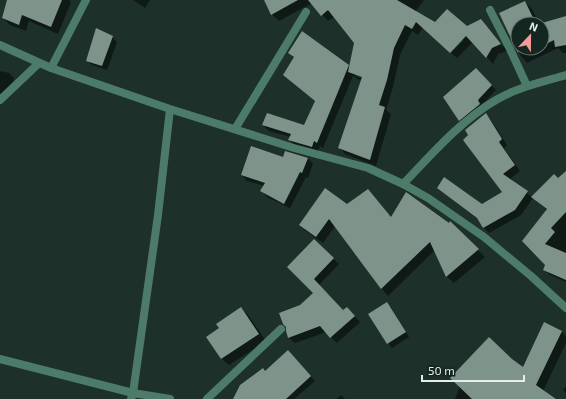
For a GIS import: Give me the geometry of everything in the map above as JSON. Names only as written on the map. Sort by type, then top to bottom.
[{"type":"street","points":[[51,68],[86,0]]},
{"type":"street","points":[[490,10],[527,86]]},
{"type":"street","points":[[235,130],[306,12]]},
{"type":"street","points":[[0,45],[51,68],[235,130],[368,168],[403,184],[428,198],[484,237],[531,276],[566,308]]},
{"type":"street","points":[[0,100],[39,63]]},
{"type":"street","points":[[403,184],[467,119],[497,99],[527,86],[566,76]]},
{"type":"street","points":[[132,396],[158,215],[170,109]]},
{"type":"street","points":[[207,399],[281,329]]},
{"type":"street","points":[[0,358],[132,396],[170,399]]},
{"type":"building","points":[[7,0],[62,0],[51,27],[22,15],[19,25],[2,18]]},
{"type":"building","points":[[264,0],[298,0],[271,15]]},
{"type":"building","points":[[308,0],[397,0],[435,22],[447,9],[467,26],[481,19],[501,44],[492,48],[486,58],[466,36],[450,53],[416,22],[412,29],[405,25],[394,48],[387,80],[379,105],[385,107],[370,160],[338,148],[362,77],[348,72],[354,43],[328,10],[321,16]]},
{"type":"building","points":[[525,1],[532,16],[510,16],[510,36],[499,13]]},
{"type":"building","points":[[566,16],[566,45],[555,47],[554,40],[550,42],[550,21]]},
{"type":"building","points":[[96,28],[113,36],[102,66],[86,61]]},
{"type":"building","points":[[302,31],[349,65],[317,143],[314,141],[312,147],[288,140],[291,134],[262,125],[267,113],[304,125],[315,101],[283,75],[294,57],[288,53]]},
{"type":"building","points":[[476,68],[492,85],[478,100],[480,104],[459,121],[443,97]]},
{"type":"building","points":[[486,113],[502,139],[499,142],[515,165],[503,174],[528,191],[515,210],[483,228],[477,218],[437,188],[444,177],[482,204],[502,192],[463,140],[468,135],[465,130]]},
{"type":"building","points":[[251,146],[283,157],[285,151],[308,158],[302,173],[300,172],[284,204],[260,191],[265,183],[241,175]]},
{"type":"building","points":[[566,171],[566,212],[551,228],[555,232],[545,244],[566,253],[566,280],[543,270],[545,265],[522,241],[547,209],[531,197],[554,174],[558,178]]},
{"type":"building","points":[[325,188],[347,204],[368,189],[391,217],[406,192],[449,223],[450,221],[479,249],[446,277],[430,242],[381,289],[329,219],[316,237],[299,225]]},
{"type":"building","points":[[314,239],[334,258],[314,279],[343,310],[347,307],[355,316],[330,338],[320,326],[288,338],[286,327],[283,324],[279,313],[300,305],[313,293],[287,267]]},
{"type":"building","points":[[387,302],[406,332],[387,344],[368,314]]},
{"type":"building","points":[[241,307],[259,334],[221,359],[206,337],[219,328],[216,324]]},
{"type":"building","points":[[544,322],[562,331],[536,385],[556,399],[472,399],[450,378],[489,337],[512,359],[523,367]]},
{"type":"building","points":[[288,350],[311,376],[286,399],[233,399],[240,385],[263,368],[265,371]]}]
